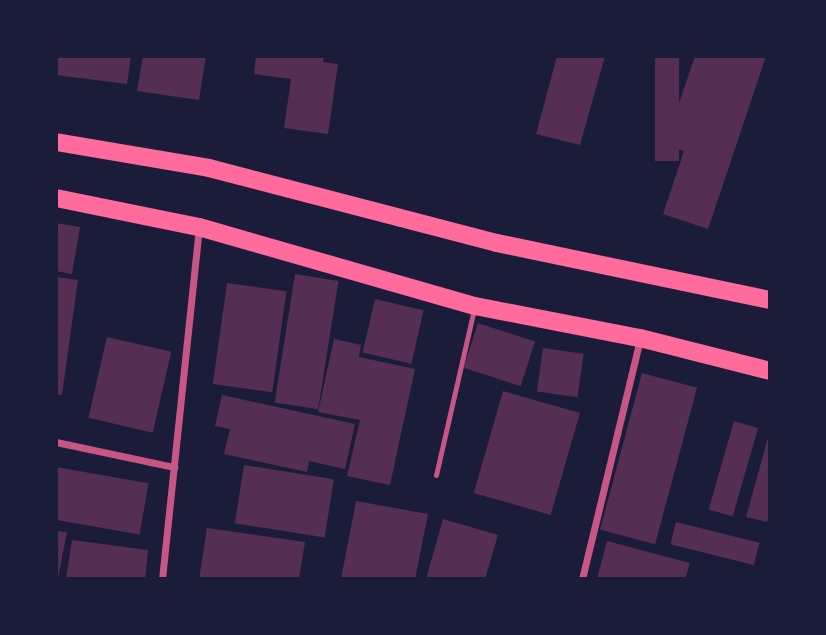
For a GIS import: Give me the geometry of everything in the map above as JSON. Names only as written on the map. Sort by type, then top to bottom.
[{"type":"main road","points":[[56,142],[209,168],[497,243],[770,300]]},
{"type":"main road","points":[[56,198],[199,228],[475,306],[640,338],[770,371]]},
{"type":"street","points":[[162,579],[199,228]]},
{"type":"street","points":[[582,579],[640,338]]},
{"type":"street","points":[[56,442],[174,467]]},
{"type":"lane","points":[[436,475],[475,306]]},
{"type":"building","points":[[56,56],[131,56],[127,84],[56,75]]},
{"type":"building","points":[[143,56],[206,56],[199,100],[137,91]]},
{"type":"building","points":[[256,56],[324,56],[323,62],[338,64],[328,134],[284,128],[291,79],[254,74]]},
{"type":"building","points":[[557,56],[605,56],[580,145],[536,134]]},
{"type":"building","points":[[655,56],[679,56],[679,161],[655,161]]},
{"type":"building","points":[[695,56],[766,56],[708,229],[663,214],[684,151],[665,145]]},
{"type":"building","points":[[56,223],[80,227],[72,274],[56,271]]},
{"type":"building","points":[[295,274],[338,281],[318,409],[275,402]]},
{"type":"building","points":[[56,277],[78,280],[62,395],[56,394]]},
{"type":"building","points":[[227,283],[286,291],[272,392],[213,384]]},
{"type":"building","points":[[375,299],[424,310],[411,364],[363,353]]},
{"type":"building","points":[[478,323],[535,342],[521,386],[463,368]]},
{"type":"building","points":[[107,337],[171,352],[153,433],[88,418]]},
{"type":"building","points":[[334,339],[361,345],[359,357],[415,369],[390,485],[347,476],[360,420],[318,412]]},
{"type":"building","points":[[543,348],[584,354],[577,397],[537,392]]},
{"type":"building","points":[[642,373],[697,388],[655,544],[600,529]]},
{"type":"building","points":[[503,391],[580,413],[551,515],[474,493]]},
{"type":"building","points":[[222,395],[355,424],[345,469],[309,461],[307,472],[224,454],[230,429],[215,426]]},
{"type":"building","points":[[734,421],[758,428],[733,516],[709,509]]},
{"type":"building","points":[[769,434],[770,513],[767,522],[746,517]]},
{"type":"building","points":[[244,465],[334,479],[325,538],[235,523]]},
{"type":"building","points":[[56,467],[149,483],[140,535],[56,520]]},
{"type":"building","points":[[356,501],[428,514],[415,579],[341,579]]},
{"type":"building","points":[[443,519],[498,535],[485,579],[426,579]]},
{"type":"building","points":[[676,522],[759,543],[754,565],[670,544]]},
{"type":"building","points":[[207,528],[305,542],[299,579],[199,579]]},
{"type":"building","points":[[56,531],[67,532],[58,579],[56,579]]},
{"type":"building","points":[[72,540],[148,550],[145,579],[66,579]]},
{"type":"building","points":[[607,541],[690,563],[685,579],[597,579]]}]
